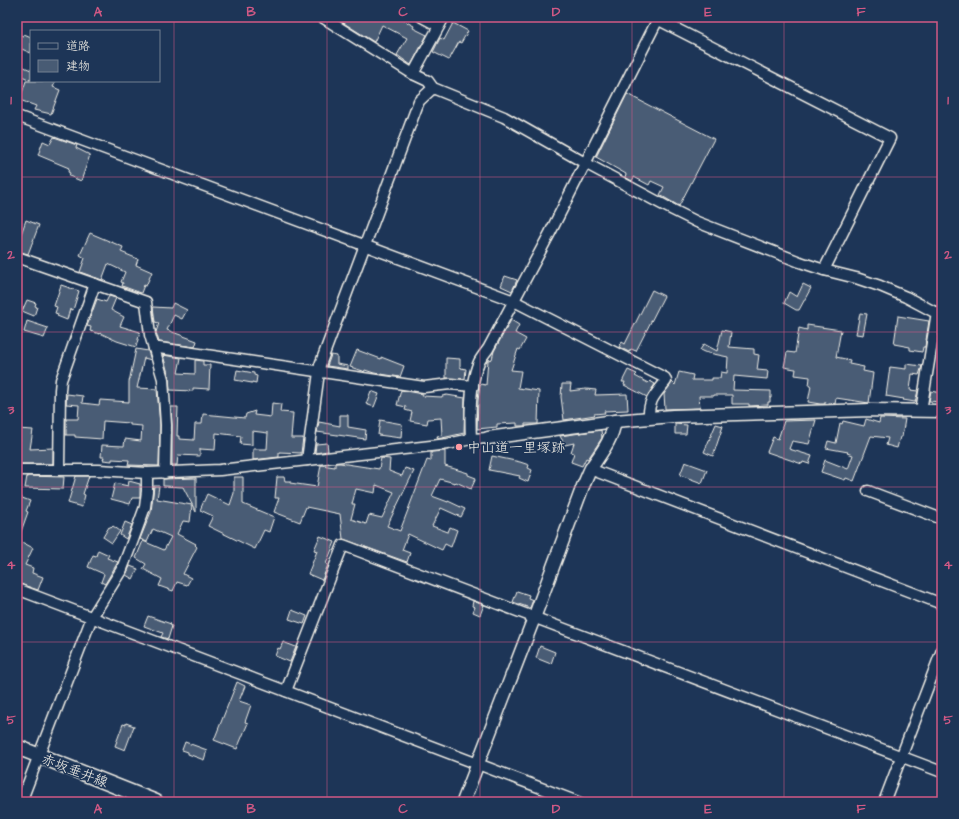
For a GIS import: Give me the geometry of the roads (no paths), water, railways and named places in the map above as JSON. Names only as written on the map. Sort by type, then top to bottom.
[{"type":"main road","name":"赤坂垂井線","points":[[17,747],[156,802]]},
{"type":"street","points":[[322,17],[413,74],[428,81],[433,88],[504,117],[585,163],[697,222],[800,262],[880,286],[906,297],[939,314],[921,411]]},
{"type":"street","points":[[413,74],[441,21],[422,17]]},
{"type":"street","points":[[471,439],[470,417],[473,386],[479,362],[514,301],[585,163],[656,18],[890,138],[824,270]]},
{"type":"street","points":[[307,460],[319,372],[420,101],[433,88]]},
{"type":"street","points":[[17,116],[514,301],[665,378],[666,382],[651,401],[648,410],[649,417]]},
{"type":"street","points":[[17,257],[146,302],[150,335],[163,379],[166,425],[165,473]]},
{"type":"street","points":[[59,470],[61,380],[96,284]]},
{"type":"street","points":[[154,349],[159,348],[424,387],[450,384],[473,386]]},
{"type":"street","points":[[17,470],[99,470],[147,473],[220,470],[448,444],[471,439],[649,417],[819,411],[942,411]]},
{"type":"street","points":[[463,802],[590,469],[600,457],[614,431],[616,421]]},
{"type":"street","points":[[590,469],[942,604]]},
{"type":"street","points":[[21,802],[92,617],[122,569],[134,540],[145,507],[147,473]]},
{"type":"street","points":[[868,491],[942,519]]},
{"type":"street","points":[[286,691],[343,545],[942,772]]},
{"type":"street","points":[[17,589],[578,802]]},
{"type":"street","points":[[884,802],[942,650]]},
{"type":"place","name":"中山道一里塚跡","points":[[459,447]]}]
